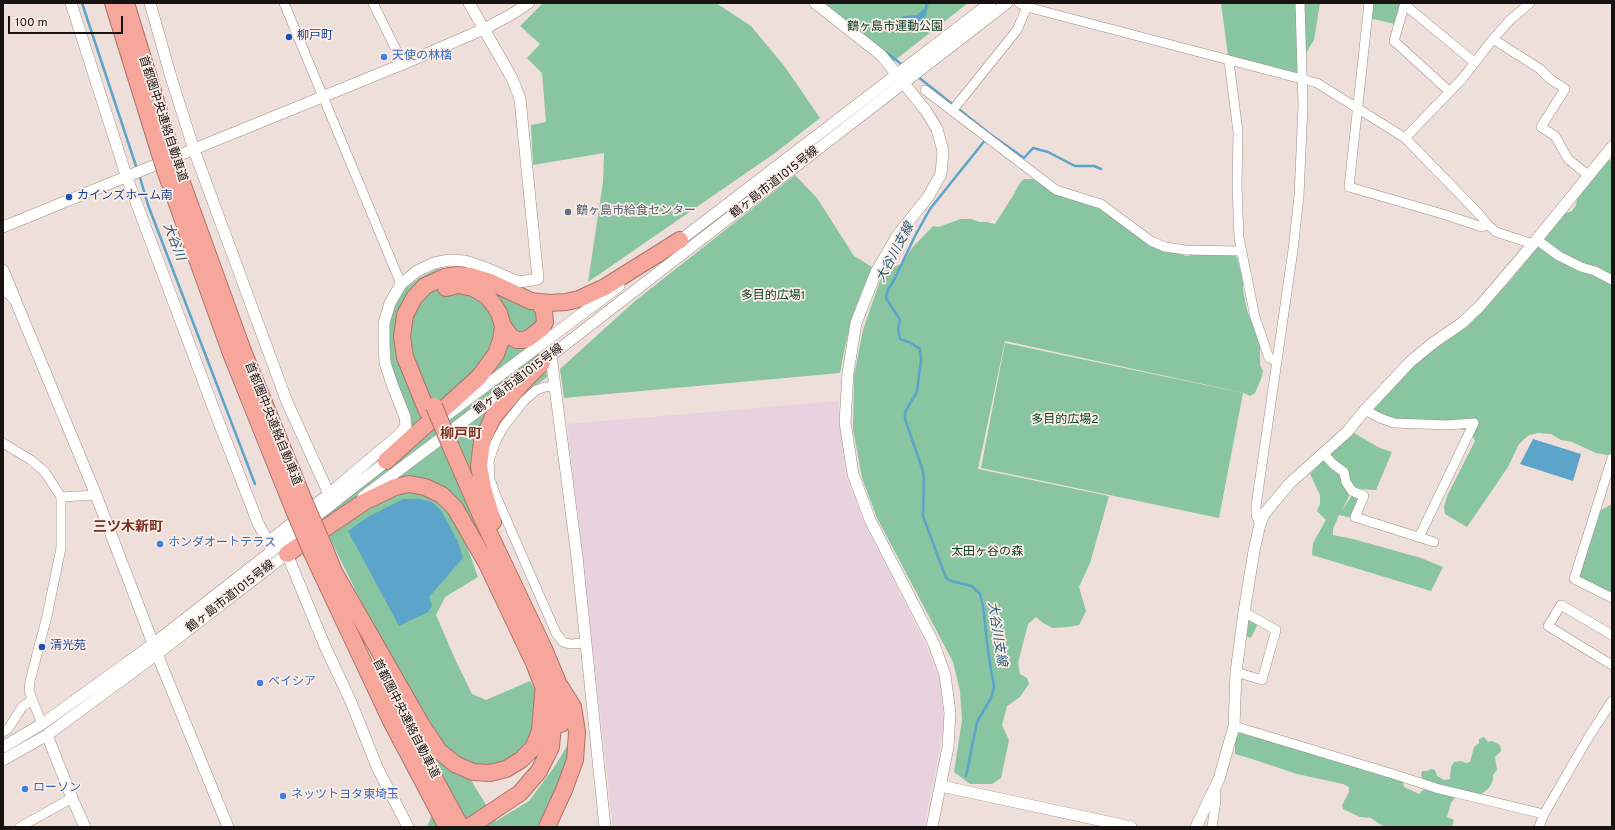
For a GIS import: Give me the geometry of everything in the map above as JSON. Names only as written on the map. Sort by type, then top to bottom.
[{"type":"highway","name":"首都圏中央連絡自動車道","points":[[113,3],[172,171],[232,356],[318,550],[391,721],[459,826]]},
{"type":"highway","name":"首都圏中央連絡自動車道","points":[[126,3],[164,149]]},
{"type":"highway","points":[[459,826],[520,793],[540,771],[551,747],[554,715],[543,691],[534,663],[495,563],[448,449],[405,357],[402,337],[405,315],[414,298],[425,286],[445,277],[458,275],[470,276],[490,282],[531,301],[555,303],[579,299],[605,287],[680,240]]},
{"type":"highway","points":[[430,408],[413,355],[410,339],[413,318],[423,300],[441,289],[458,285],[473,288],[487,296],[499,313],[503,326],[511,337],[518,340],[529,338],[542,328],[545,322],[544,311],[539,302]]},
{"type":"highway","points":[[386,461],[465,390],[488,366],[496,354],[501,340],[503,326]]},
{"type":"highway","points":[[495,563],[479,466],[482,441],[493,417],[522,383],[547,359]]},
{"type":"highway","points":[[275,548],[395,487],[409,484],[425,487],[442,494],[455,508],[495,563],[544,649],[559,685],[573,708],[577,732],[575,760],[564,790],[547,827]]},
{"type":"highway","name":"首都圏中央連絡自動車道","points":[[318,550],[333,570],[418,748],[459,826]]},
{"type":"highway","points":[[333,570],[429,737],[439,751],[454,764],[473,772],[490,773],[506,769],[520,760],[533,748],[540,731],[543,691]]},
{"type":"highway","points":[[480,827],[527,795],[541,780],[552,762],[558,742],[561,721],[559,685]]},
{"type":"street","points":[[71,3],[127,178],[258,523],[275,548],[324,644],[377,767],[408,827]]},
{"type":"street","points":[[150,3],[194,150],[287,402],[329,494]]},
{"type":"street","points":[[284,3],[401,284]]},
{"type":"street","points":[[374,3],[403,64]]},
{"type":"street","points":[[275,548],[329,494],[401,433],[406,426],[405,418],[386,363],[384,344],[384,323],[390,303],[401,284],[416,271],[434,263],[449,260],[465,261],[519,282],[538,279],[520,99],[513,80],[469,3]]},
{"type":"street","points":[[3,227],[127,178],[403,64],[484,29],[529,3]]},
{"type":"street","points":[[815,3],[881,55],[926,111],[937,129],[943,151],[941,174],[928,197],[897,236],[876,272],[856,323],[848,373],[845,422],[853,474],[870,520],[934,644],[945,675],[950,713],[948,746],[932,827]]},
{"type":"street","name":"鶴ヶ島市道1015号線","points":[[3,747],[42,724],[155,649],[275,548],[547,359],[901,79],[990,3]]},
{"type":"street","name":"鶴ヶ島市道1015号線","points":[[3,760],[48,735],[155,649],[275,548],[386,461],[680,240],[1007,3]]},
{"type":"street","points":[[1019,3],[1028,7],[1317,83],[1405,138],[1496,232],[1535,242],[1581,267],[1595,271],[1612,280]]},
{"type":"street","points":[[1260,524],[1256,515],[1256,506],[1293,250],[1299,196],[1302,144],[1303,80],[1300,3]]},
{"type":"street","points":[[1369,3],[1349,187],[1446,214],[1482,227],[1487,224]]},
{"type":"street","points":[[1450,92],[1394,41],[1405,4],[1474,62]]},
{"type":"street","points":[[1405,138],[1462,79],[1474,62],[1510,20],[1528,4]]},
{"type":"street","points":[[952,111],[1017,30],[1028,7]]},
{"type":"street","points":[[1493,39],[1540,69],[1550,79],[1565,89],[1541,127],[1554,136],[1568,159],[1589,176]]},
{"type":"street","points":[[1229,60],[1238,132],[1237,186],[1239,238],[1255,317],[1263,336],[1269,358],[1277,361]]},
{"type":"street","points":[[925,90],[1056,190],[1101,204],[1151,241],[1165,247],[1186,250],[1242,251]]},
{"type":"street","points":[[1196,827],[1216,788],[1224,766],[1234,726],[1236,672],[1244,612],[1254,551],[1260,524],[1265,514],[1290,483],[1347,432],[1365,410],[1422,351],[1462,323],[1480,306],[1610,153]]},
{"type":"street","points":[[3,270],[96,495],[155,649],[228,827]]},
{"type":"street","points":[[3,289],[16,301]]},
{"type":"street","points":[[547,359],[555,386],[577,557],[585,643],[606,827]]},
{"type":"street","points":[[555,386],[536,390],[524,401],[504,426],[495,443],[489,461],[490,479],[556,633],[563,642],[570,644],[585,643]]},
{"type":"street","points":[[1365,410],[1394,423],[1447,425],[1474,423],[1419,537]]},
{"type":"street","points":[[3,444],[31,460],[45,472],[61,497],[61,548],[47,616],[30,681],[29,691],[42,724]]},
{"type":"street","points":[[1323,453],[1333,464],[1344,472],[1346,482],[1352,491],[1364,496],[1355,517],[1434,542]]},
{"type":"street","points":[[1612,458],[1574,579],[1612,598]]},
{"type":"street","points":[[61,497],[96,495]]},
{"type":"street","points":[[1612,635],[1561,605],[1548,626],[1612,665]]},
{"type":"street","points":[[1236,672],[1262,680],[1276,630],[1244,612]]},
{"type":"street","points":[[3,732],[8,729],[22,707],[32,700]]},
{"type":"street","points":[[1539,827],[1544,814],[1588,738],[1612,701]]},
{"type":"street","points":[[1234,726],[1436,788],[1544,814]]},
{"type":"street","points":[[48,735],[72,798],[85,827]]},
{"type":"street","points":[[941,786],[1132,827]]},
{"type":"street","points":[[1212,827],[1216,800],[1216,788]]},
{"type":"street","points":[[20,827],[72,798]]},
{"type":"shaded area","points":[[839,401],[845,473],[863,520],[929,652],[940,683],[944,720],[938,759],[924,827],[613,827],[567,424]]},
{"type":"green space","points":[[543,3],[716,3],[751,26],[785,67],[820,118],[775,153],[588,282],[603,182],[604,153],[533,165],[531,125],[546,122],[542,73],[527,58],[540,44],[520,26]]},
{"type":"green space","name":"鶴ヶ島市運動公園","points":[[819,3],[968,3],[894,61]]},
{"type":"green space","points":[[1221,3],[1320,3],[1314,40],[1306,53],[1302,74],[1228,56]]},
{"type":"green space","points":[[1371,3],[1401,3],[1395,24],[1369,18]]},
{"type":"green space","points":[[1607,158],[1612,162],[1612,277],[1560,253],[1543,240],[1566,213],[1572,211],[1576,205],[1577,198]]},
{"type":"green space","name":"多目的広場1","points":[[795,175],[817,198],[854,256],[872,267],[856,306],[846,342],[840,373],[564,398],[560,369],[635,301]]},
{"type":"green space","name":"太田ヶ谷の森","points":[[1024,179],[1033,179],[1048,189],[1098,205],[1160,247],[1186,256],[1197,254],[1230,254],[1237,257],[1243,280],[1243,290],[1247,310],[1260,345],[1260,365],[1263,371],[1255,393],[1250,396],[1244,393],[1005,341],[978,469],[1109,496],[1090,563],[1079,587],[1086,611],[1079,625],[1053,628],[1043,623],[1036,617],[1028,624],[1018,663],[1020,674],[1027,678],[1029,684],[1020,697],[1007,706],[1002,725],[1009,740],[1001,778],[992,784],[970,784],[954,772],[962,720],[960,691],[953,662],[877,518],[862,478],[853,429],[854,376],[863,330],[883,272],[903,263],[912,248],[933,226],[938,227],[961,219],[971,219],[995,224],[1019,184]]},
{"type":"green space","points":[[1542,246],[1612,283],[1612,456],[1596,453],[1572,442],[1561,440],[1551,434],[1538,433],[1529,435],[1519,444],[1508,467],[1467,527],[1445,514],[1444,507],[1447,496],[1475,441],[1471,431],[1400,419],[1383,415],[1373,410],[1412,368],[1429,353],[1468,326],[1510,281],[1538,247]]},
{"type":"green space","points":[[455,267],[473,270],[535,296],[547,377],[513,403],[494,431],[484,454],[498,521],[465,541],[478,577],[445,597],[436,615],[472,694],[486,700],[530,681],[536,692],[539,722],[524,749],[506,764],[487,767],[464,762],[456,756],[496,821],[529,801],[555,766],[567,746],[570,754],[539,827],[427,827],[446,782],[439,768],[426,722],[381,642],[317,512],[406,437],[413,427],[392,370],[388,345],[388,328],[392,309],[402,291],[419,278],[437,269]]},
{"type":"green space","name":"多目的広場2","points":[[1005,343],[1243,393],[1219,518],[981,468]]},
{"type":"green space","points":[[1354,433],[1380,448],[1392,452],[1376,490],[1358,489],[1350,484],[1340,466],[1330,455],[1348,435]]},
{"type":"green space","points":[[1325,459],[1340,472],[1350,494],[1342,511],[1352,495],[1360,498],[1352,518],[1339,515],[1333,529],[1333,535],[1421,558],[1443,567],[1431,591],[1312,555],[1313,543],[1326,520],[1317,511],[1320,504],[1320,495],[1310,474]]},
{"type":"green space","points":[[1612,504],[1612,596],[1578,578],[1601,510]]},
{"type":"green space","points":[[1251,619],[1258,623],[1251,638],[1246,636],[1248,621]]},
{"type":"green space","points":[[1243,732],[1403,782],[1404,787],[1419,794],[1425,788],[1424,781],[1421,776],[1422,771],[1431,769],[1435,770],[1437,776],[1444,780],[1450,779],[1451,767],[1454,762],[1470,762],[1474,747],[1479,743],[1479,739],[1484,737],[1488,742],[1492,741],[1500,745],[1501,751],[1495,757],[1497,770],[1493,775],[1493,780],[1489,788],[1479,796],[1459,792],[1451,803],[1447,817],[1454,820],[1452,827],[1387,827],[1371,818],[1360,817],[1343,809],[1342,805],[1349,792],[1349,787],[1343,784],[1297,774],[1235,754],[1235,738],[1239,733]]},
{"type":"water","points":[[926,3],[929,3],[925,18],[910,30],[897,32],[896,24],[898,19],[904,16],[917,15],[924,9]]},
{"type":"water","points":[[1533,439],[1581,454],[1573,481],[1520,464]]},
{"type":"water","points":[[403,499],[419,499],[432,502],[442,512],[458,542],[463,558],[429,597],[432,606],[428,612],[399,626],[348,531],[368,517]]},
{"type":"waterway","name":"大谷川","points":[[82,3],[137,169]]},
{"type":"waterway","name":"大谷川支線","points":[[884,51],[904,66]]},
{"type":"waterway","name":"大谷川支線","points":[[917,76],[990,134],[989,135]]},
{"type":"waterway","points":[[990,134],[1024,158],[1033,148],[1048,152],[1075,166],[1094,166],[1101,169]]},
{"type":"waterway","name":"大谷川支線","points":[[966,776],[977,722],[991,698],[994,687],[983,606],[980,594],[972,586],[951,581],[946,578],[923,516],[923,471],[905,419],[905,412],[917,392],[921,359],[920,349],[911,343],[900,339],[898,329],[900,320],[886,298],[888,290],[930,209],[986,139]]},
{"type":"waterway","name":"大谷川","points":[[139,174],[148,205],[255,484]]},
{"type":"place","name":"柳戸町","points":[[289,37]]},
{"type":"place","name":"天使の林檎","points":[[384,57]]},
{"type":"place","name":"カインズホーム南","points":[[69,197]]},
{"type":"place","name":"鶴ヶ島市給食センター","points":[[568,212]]},
{"type":"place","name":"ホンダオートテラス","points":[[160,544]]},
{"type":"place","name":"清光苑","points":[[42,647]]},
{"type":"place","name":"ベイシア","points":[[260,683]]},
{"type":"place","name":"ローソン","points":[[25,789]]},
{"type":"place","name":"ネッツトヨタ東埼玉","points":[[283,796]]},
{"type":"district","name":"柳戸町","points":[[461,435]]},
{"type":"district","name":"三ツ木新町","points":[[128,528]]}]
